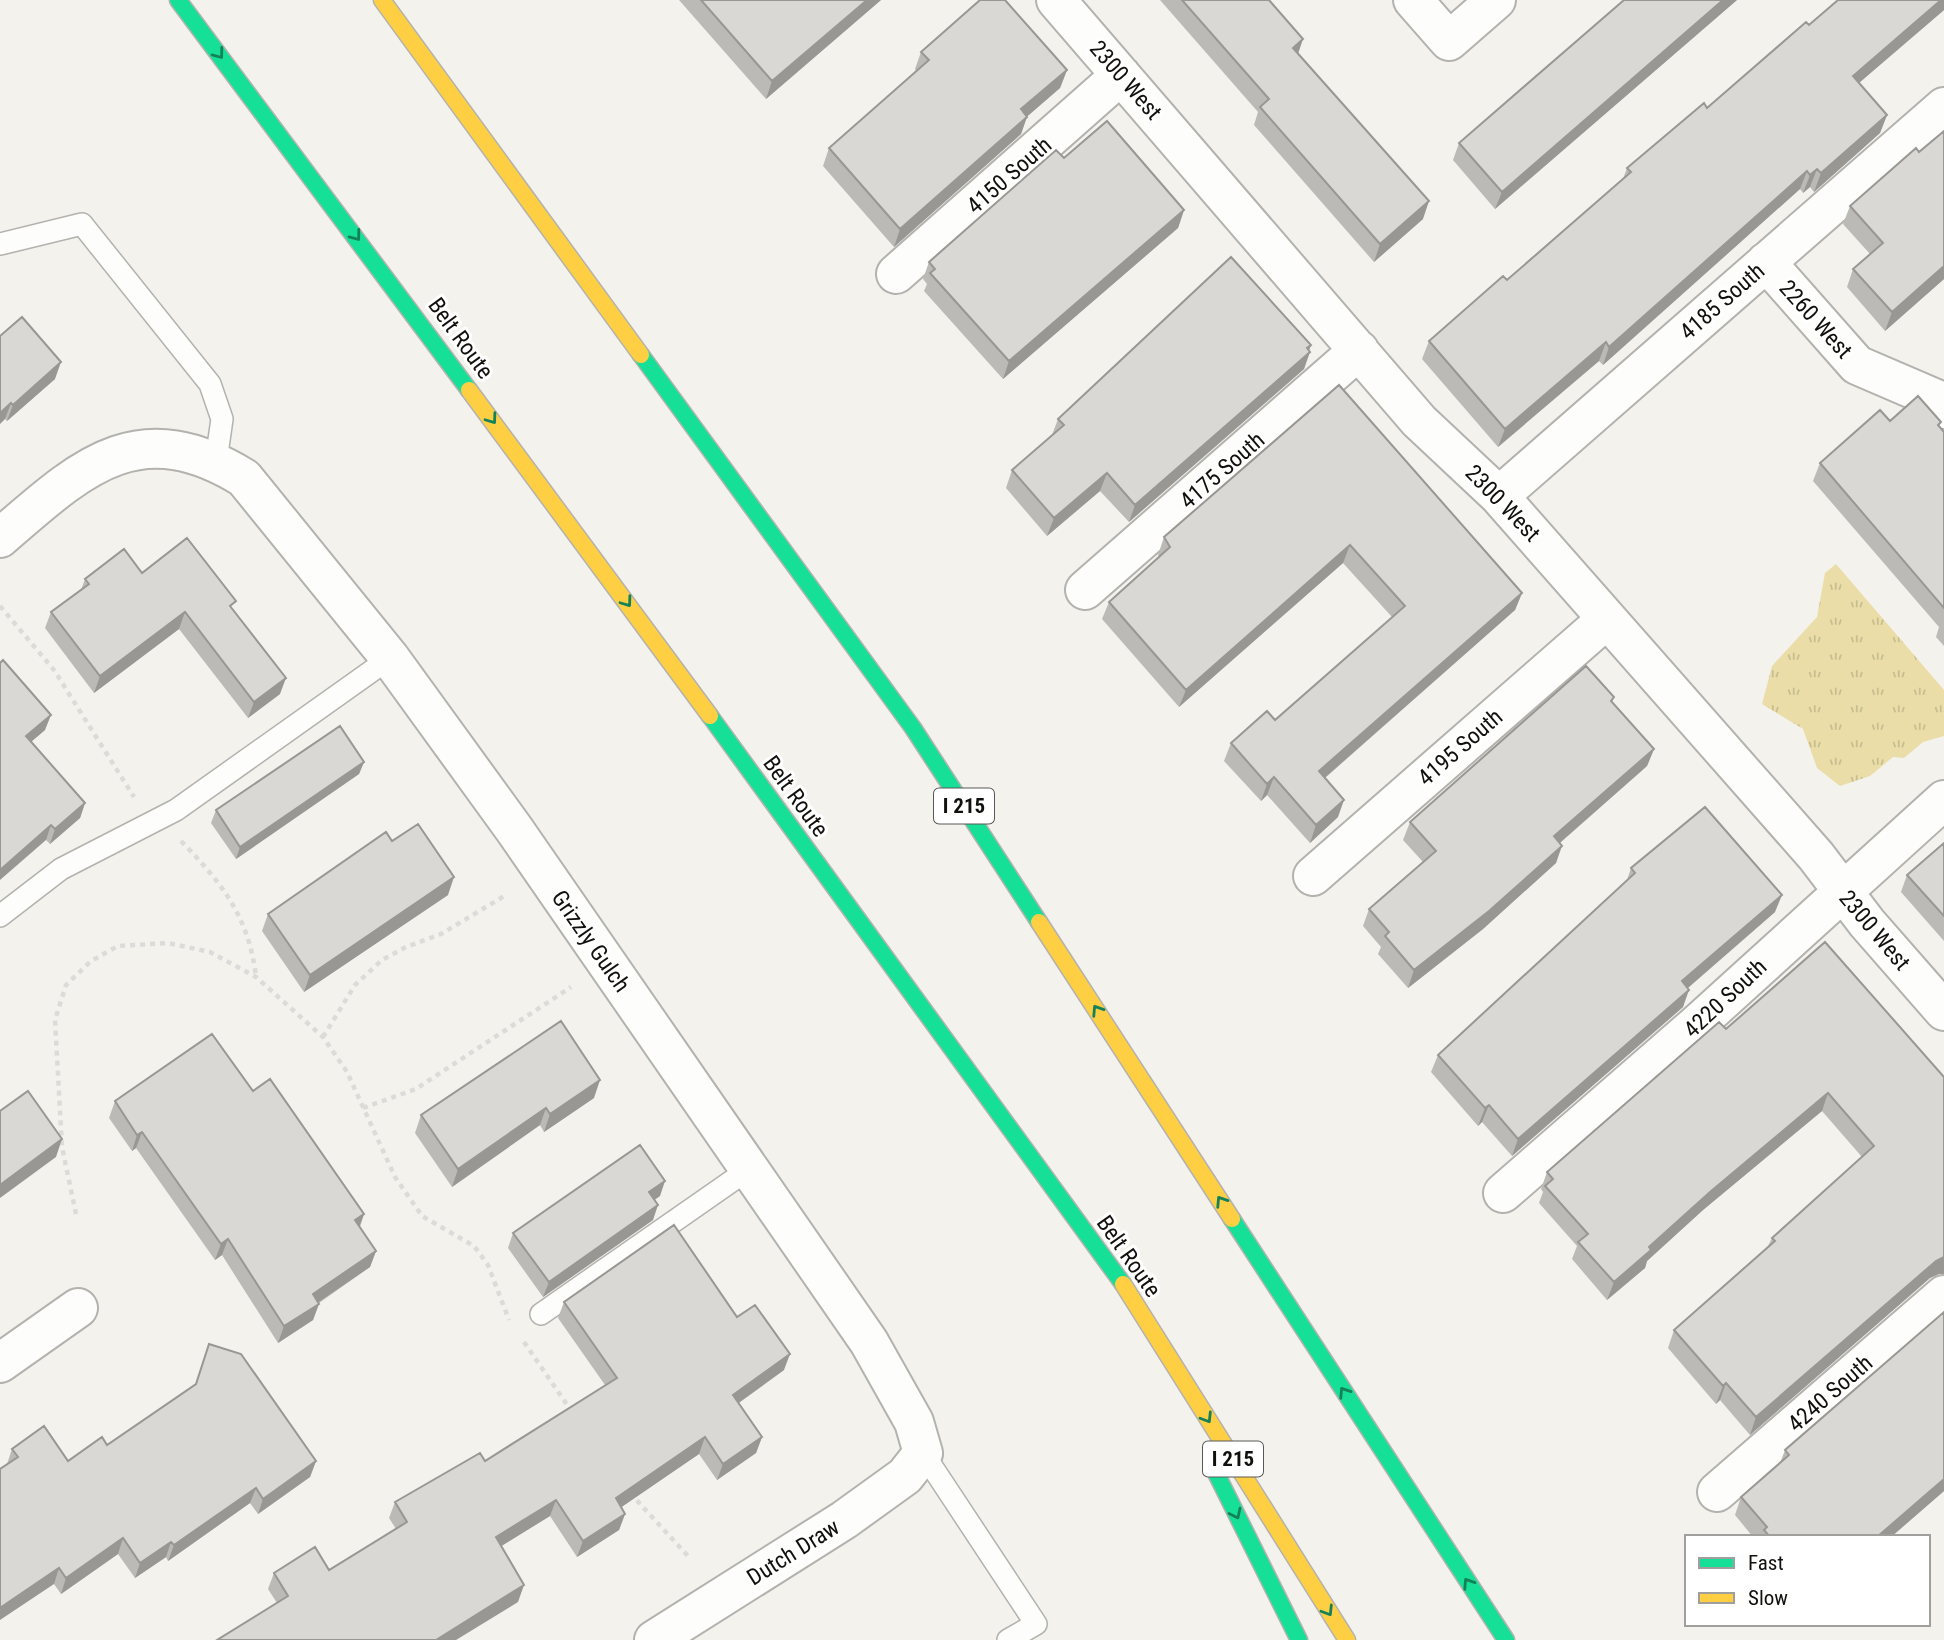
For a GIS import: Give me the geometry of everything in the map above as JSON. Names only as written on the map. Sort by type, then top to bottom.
[{"type":"highway","name":"Belt Route","points":[[178,0],[535,477],[1119,1277],[1347,1640]]},
{"type":"highway","name":"I 215","points":[[382,0],[914,728],[1506,1640]]},
{"type":"highway","points":[[1119,1277],[1193,1427]]},
{"type":"highway","points":[[1206,1452],[1299,1640]]},
{"type":"street","name":"2300 West","points":[[1056,0],[1419,421],[1499,496],[1816,856],[1944,1011]]},
{"type":"street","points":[[1413,0],[1449,41],[1496,0]]},
{"type":"street","name":"4150 South","points":[[896,274],[1121,75]]},
{"type":"street","name":"4185 South","points":[[1499,496],[1944,107]]},
{"type":"street","name":"2260 West","points":[[1766,262],[1857,365],[1936,399],[1944,409]]},
{"type":"street","name":"4175 South","points":[[1085,590],[1359,350]]},
{"type":"street","name":"Grizzly Gulch","points":[[0,538],[69,478],[95,463],[132,451],[169,450],[216,461],[244,478],[268,503],[390,658],[514,829],[869,1342],[914,1422],[923,1453]]},
{"type":"street","name":"4195 South","points":[[1313,876],[1607,619]]},
{"type":"street","name":"4220 South","points":[[1503,1193],[1696,1025],[1944,800]]},
{"type":"street","name":"4240 South","points":[[1717,1492],[1944,1295]]},
{"type":"street","points":[[0,1363],[78,1308]]},
{"type":"street","name":"Dutch Draw","points":[[654,1640],[844,1520],[905,1476],[923,1453]]},
{"type":"lane","points":[[0,244],[82,224],[210,384],[222,419],[216,461]]},
{"type":"lane","points":[[0,916],[61,869],[176,810],[390,658]]},
{"type":"lane","points":[[541,1314],[749,1169]]},
{"type":"lane","points":[[923,1453],[1036,1624],[1008,1640]]},
{"type":"path","points":[[0,606],[54,670],[140,805]]},
{"type":"path","points":[[178,838],[208,868],[237,909],[253,950],[256,977]]},
{"type":"path","points":[[323,1037],[355,985],[382,960],[406,947],[442,934],[506,895]]},
{"type":"path","points":[[76,1214],[62,1147],[55,1020],[66,985],[91,961],[118,946],[169,943],[210,952],[256,977],[323,1037],[346,1072],[395,1177],[422,1216],[474,1247],[488,1265],[503,1312],[511,1323]]},
{"type":"path","points":[[363,1108],[416,1089],[571,988]]},
{"type":"path","points":[[519,1334],[579,1421]]},
{"type":"path","points":[[624,1486],[688,1556]]},
{"type":"green space","points":[[1836,564],[1944,690],[1944,736],[1923,742],[1904,758],[1893,757],[1870,776],[1840,786],[1817,768],[1803,729],[1762,704],[1772,666],[1817,617],[1825,573]]},
{"type":"building","points":[[701,0],[867,0],[772,81]]},
{"type":"building","points":[[980,0],[1005,0],[1067,70],[1021,109],[1027,117],[900,229],[829,148],[929,60],[921,52]]},
{"type":"building","points":[[1182,0],[1269,0],[1303,39],[1293,48],[1429,201],[1380,244],[1260,107],[1269,99]]},
{"type":"building","points":[[1624,0],[1723,0],[1502,192],[1459,143]]},
{"type":"building","points":[[1838,0],[1941,0],[1853,76],[1887,115],[1821,173],[1817,169],[1810,175],[1807,171],[1609,347],[1606,342],[1505,429],[1429,341],[1503,276],[1507,280],[1631,172],[1627,168],[1704,103],[1707,108],[1806,22],[1809,25]]},
{"type":"building","points":[[1107,121],[1184,210],[1009,361],[930,273],[935,269],[929,262],[1056,150],[1064,158]]},
{"type":"building","points":[[1944,131],[1944,266],[1892,312],[1853,269],[1883,243],[1850,206],[1916,148],[1919,152]]},
{"type":"building","points":[[1231,257],[1311,345],[1307,348],[1310,352],[1135,505],[1107,473],[1054,518],[1012,470],[1064,425],[1058,419]]},
{"type":"building","points":[[22,317],[61,362],[13,405],[11,403],[0,413],[0,336]]},
{"type":"building","points":[[1339,385],[1522,593],[1319,771],[1344,800],[1316,825],[1274,777],[1267,784],[1231,743],[1267,711],[1275,720],[1405,606],[1350,545],[1186,690],[1109,602],[1170,547],[1164,537]]},
{"type":"building","points":[[1918,396],[1941,422],[1938,425],[1944,432],[1944,608],[1820,463],[1880,410],[1890,421]]},
{"type":"building","points":[[187,538],[236,601],[230,606],[286,678],[254,702],[185,612],[100,676],[51,612],[89,584],[85,579],[124,549],[142,573]]},
{"type":"building","points":[[3,660],[51,715],[26,736],[85,803],[55,829],[51,825],[0,870],[0,663]]},
{"type":"building","points":[[1586,666],[1614,697],[1611,701],[1654,749],[1554,836],[1562,846],[1489,911],[1414,970],[1385,936],[1389,932],[1369,909],[1436,851],[1410,822]]},
{"type":"building","points":[[340,726],[364,762],[240,847],[216,810]]},
{"type":"building","points":[[1705,807],[1782,895],[1682,981],[1689,990],[1518,1139],[1489,1105],[1485,1108],[1438,1055],[1635,873],[1631,868]]},
{"type":"building","points":[[418,824],[454,877],[310,975],[268,914],[386,832],[392,841]]},
{"type":"building","points":[[1944,843],[1944,916],[1907,875]]},
{"type":"building","points":[[1825,942],[1944,1077],[1944,1257],[1936,1261],[1756,1417],[1726,1383],[1723,1386],[1674,1330],[1775,1241],[1772,1238],[1874,1146],[1828,1093],[1710,1192],[1614,1282],[1578,1242],[1588,1234],[1545,1186],[1553,1179],[1547,1172],[1719,1022],[1726,1029]]},
{"type":"building","points":[[561,1021],[600,1080],[550,1114],[546,1108],[458,1169],[421,1115]]},
{"type":"building","points":[[212,1034],[253,1091],[270,1079],[364,1214],[355,1220],[376,1251],[313,1294],[319,1304],[284,1326],[228,1239],[221,1244],[142,1132],[137,1135],[115,1101]]},
{"type":"building","points":[[28,1091],[62,1139],[0,1185],[0,1111]]},
{"type":"building","points":[[640,1145],[665,1181],[649,1192],[658,1205],[549,1282],[513,1233]]},
{"type":"building","points":[[674,1225],[737,1317],[755,1305],[790,1354],[733,1395],[762,1437],[723,1464],[705,1437],[616,1498],[625,1514],[583,1541],[556,1500],[496,1537],[524,1585],[436,1640],[217,1640],[288,1596],[274,1573],[315,1547],[329,1570],[407,1522],[395,1502],[480,1453],[485,1461],[617,1378],[564,1302]]},
{"type":"building","points":[[1944,1312],[1944,1479],[1879,1535],[1768,1535],[1764,1530],[1767,1527],[1741,1497],[1789,1455],[1785,1450]]},
{"type":"building","points":[[209,1344],[241,1354],[316,1461],[263,1499],[256,1488],[174,1545],[171,1542],[140,1563],[123,1538],[66,1578],[59,1568],[0,1608],[0,1469],[18,1457],[12,1449],[44,1426],[68,1461],[102,1437],[107,1445],[196,1384]]},
{"type":"traffic: fast","points":[[178,0],[469,390]]},
{"type":"traffic: fast","points":[[641,355],[913,728],[1039,922]]},
{"type":"traffic: fast","points":[[710,716],[1123,1284]]},
{"type":"traffic: fast","points":[[1232,1219],[1506,1640]]},
{"type":"traffic: fast","points":[[1215,1471],[1299,1640]]},
{"type":"traffic: slow","points":[[382,0],[641,355]]},
{"type":"traffic: slow","points":[[469,390],[710,716]]},
{"type":"traffic: slow","points":[[1039,922],[1232,1219]]},
{"type":"traffic: slow","points":[[1123,1284],[1347,1640]]}]
